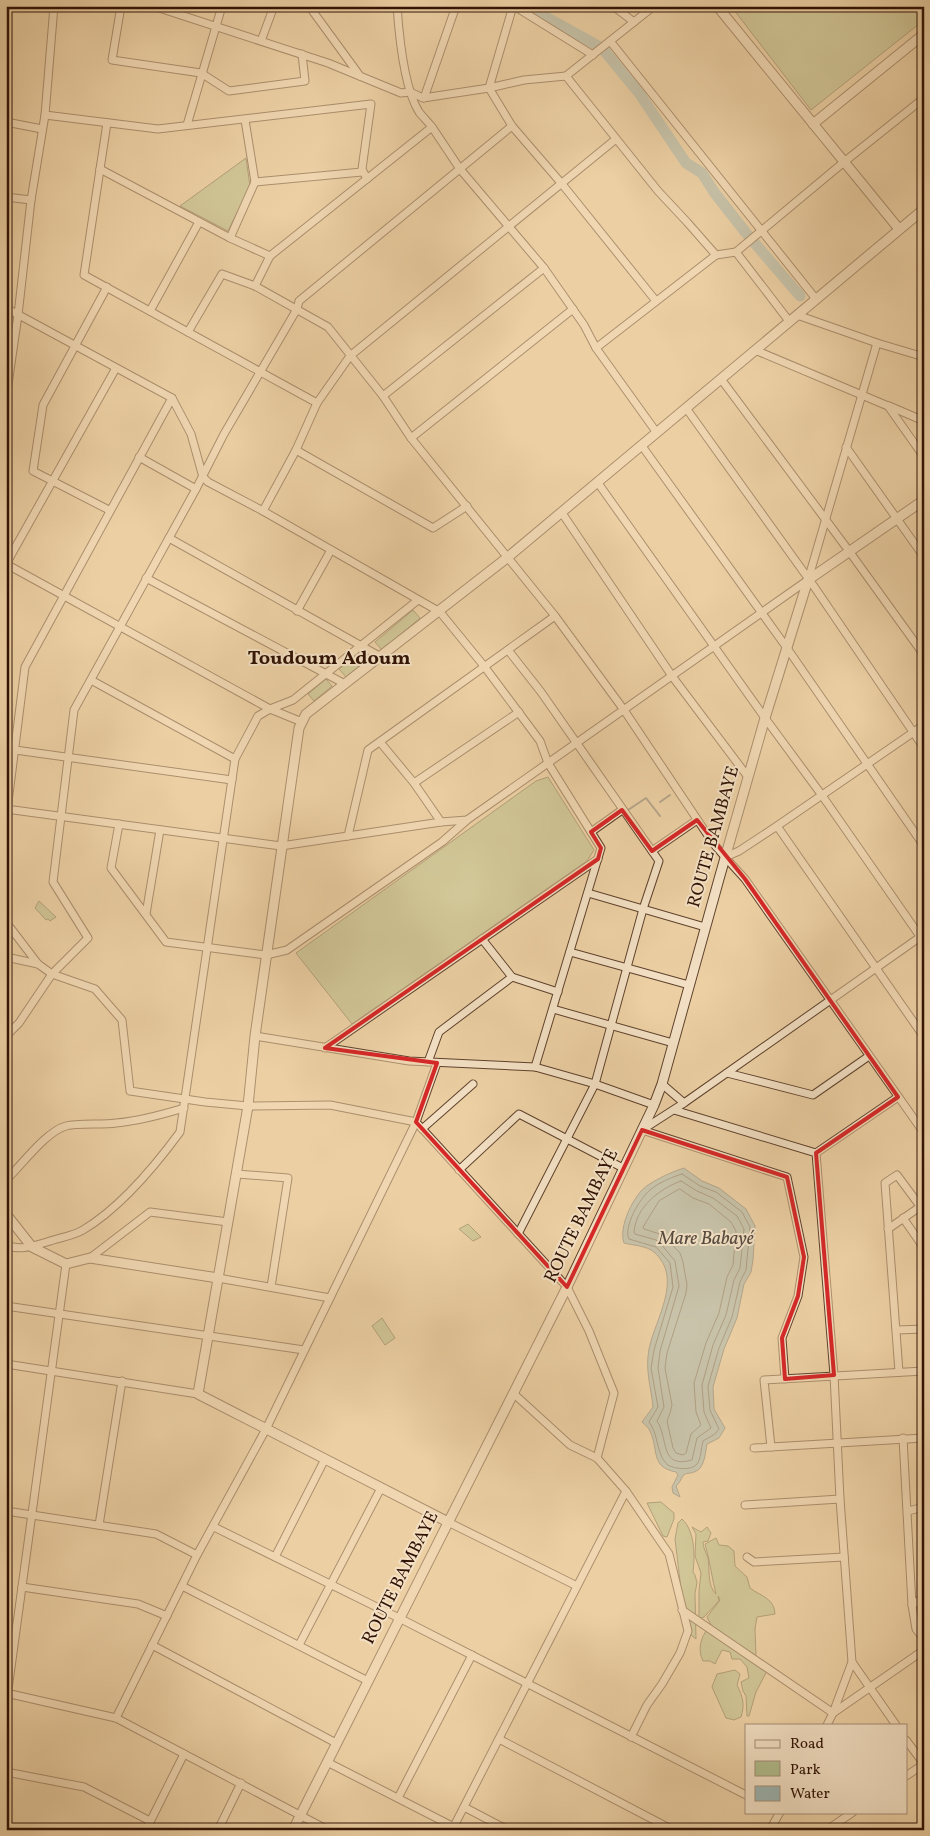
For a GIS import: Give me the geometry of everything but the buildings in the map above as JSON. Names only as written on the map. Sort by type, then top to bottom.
[{"type":"street","points":[[6,398],[18,315],[31,200],[45,115],[54,6]]},
{"type":"street","points":[[121,6],[112,60],[201,73],[229,91],[305,81],[302,54]]},
{"type":"street","points":[[153,6],[302,54],[401,94],[410,92],[424,98],[490,88],[524,80],[566,76],[654,6]]},
{"type":"street","points":[[187,125],[222,6]]},
{"type":"street","points":[[260,40],[274,6]]},
{"type":"street","points":[[309,6],[360,76]]},
{"type":"street","points":[[397,6],[398,32],[410,92],[419,112],[432,127],[460,169],[544,268],[584,325],[596,348],[656,433]]},
{"type":"street","points":[[424,98],[456,6]]},
{"type":"street","points":[[593,55],[514,6],[490,88],[512,126],[562,184],[656,302]]},
{"type":"street","points":[[613,6],[634,22]]},
{"type":"street","points":[[721,8],[898,229]]},
{"type":"street","points":[[813,124],[924,34]]},
{"type":"street","points":[[610,41],[816,299]]},
{"type":"street","points":[[566,76],[658,191],[716,256]]},
{"type":"street","points":[[596,348],[716,256],[736,252],[924,98]]},
{"type":"street","points":[[45,115],[158,129],[245,120],[372,100],[362,172],[367,179]]},
{"type":"street","points":[[230,238],[255,182],[245,120]]},
{"type":"street","points":[[6,122],[42,130]]},
{"type":"street","points":[[107,123],[84,275],[317,403]]},
{"type":"street","points":[[6,1036],[19,1023],[52,974],[88,938],[53,882],[74,710],[260,372],[297,309],[299,301],[512,126]]},
{"type":"street","points":[[255,286],[270,256],[432,127]]},
{"type":"street","points":[[263,511],[296,450],[317,403],[350,356],[616,139]]},
{"type":"street","points":[[100,169],[198,222],[270,256]]},
{"type":"street","points":[[255,182],[362,172]]},
{"type":"street","points":[[6,196],[31,200]]},
{"type":"street","points":[[198,1394],[248,1106],[255,1036],[299,728],[306,714],[440,612],[562,513],[924,209]]},
{"type":"street","points":[[150,311],[198,222]]},
{"type":"street","points":[[736,252],[789,321]]},
{"type":"street","points":[[383,396],[544,268]]},
{"type":"street","points":[[188,332],[222,274],[255,286],[328,327],[383,396],[411,438],[555,616],[624,710],[697,820],[725,858],[745,879],[924,1132]]},
{"type":"street","points":[[107,288],[43,405],[33,472],[109,510]]},
{"type":"street","points":[[6,308],[172,398],[191,434],[203,477],[208,482],[263,511],[440,612],[484,666],[540,741],[548,763],[601,848],[535,1068]]},
{"type":"street","points":[[411,438],[573,309]]},
{"type":"street","points":[[797,315],[876,343],[924,357]]},
{"type":"street","points":[[808,580],[876,343]]},
{"type":"street","points":[[755,350],[924,421]]},
{"type":"street","points":[[116,368],[6,564],[64,594],[270,709],[302,722]]},
{"type":"street","points":[[721,379],[924,655]]},
{"type":"street","points":[[6,818],[25,667],[109,510],[172,398]]},
{"type":"street","points":[[888,406],[924,457]]},
{"type":"street","points":[[686,408],[924,748]]},
{"type":"street","points":[[642,446],[787,648],[924,846]]},
{"type":"street","points":[[846,448],[924,557]]},
{"type":"street","points":[[296,450],[433,528],[467,506]]},
{"type":"street","points":[[139,457],[196,489]]},
{"type":"street","points":[[598,483],[922,938],[876,968],[674,1110],[642,1130]]},
{"type":"street","points":[[119,824],[111,868],[166,942],[266,956],[287,950],[442,842],[467,820],[924,500]]},
{"type":"street","points":[[562,513],[672,676],[748,777]]},
{"type":"street","points":[[169,538],[381,657]]},
{"type":"street","points":[[297,611],[331,550]]},
{"type":"street","points":[[146,578],[345,684]]},
{"type":"street","name":"ROUTE BAMBAYE","points":[[292,1830],[567,1287],[654,1105],[662,1084],[765,718],[808,580]]},
{"type":"street","points":[[6,1246],[15,1249],[32,1247],[82,1231],[120,1201],[165,1152],[180,1132],[235,759],[258,716],[293,700],[418,600]]},
{"type":"street","points":[[348,836],[368,750],[555,616]]},
{"type":"street","points":[[508,650],[541,692],[659,861],[643,909],[595,1084],[518,1234]]},
{"type":"street","points":[[91,680],[235,759]]},
{"type":"street","points":[[414,783],[519,712]]},
{"type":"street","points":[[725,858],[777,826],[924,725]]},
{"type":"street","points":[[380,742],[414,783],[441,822]]},
{"type":"street","points":[[15,750],[232,780]]},
{"type":"street","points":[[7,809],[281,846],[441,822],[467,820]]},
{"type":"street","points":[[591,832],[622,810]]},
{"type":"street","points":[[652,851],[697,820]]},
{"type":"street","points":[[777,826],[924,1037]]},
{"type":"street","points":[[146,914],[160,830]]},
{"type":"street","points":[[325,1048],[598,859]]},
{"type":"street","points":[[588,893],[705,927]]},
{"type":"street","points":[[6,922],[38,964],[52,974],[95,988],[122,1020],[130,1091],[248,1106],[330,1105],[416,1122],[567,1287],[589,1331],[614,1393],[596,1458]]},
{"type":"street","points":[[482,939],[512,978],[558,992]]},
{"type":"street","points":[[570,952],[627,966],[689,985]]},
{"type":"street","points":[[6,957],[38,964]]},
{"type":"street","points":[[428,1062],[439,1032],[512,978]]},
{"type":"street","points":[[553,1009],[673,1043]]},
{"type":"street","points":[[255,1036],[409,1061],[535,1068],[595,1084],[654,1105]]},
{"type":"street","points":[[727,1073],[814,1095],[870,1056]]},
{"type":"street","points":[[116,1718],[182,1586],[266,1428],[330,1298],[416,1122],[437,1063]]},
{"type":"street","points":[[422,1128],[473,1084]]},
{"type":"street","points":[[662,1084],[684,1103]]},
{"type":"street","points":[[816,1153],[898,1097]]},
{"type":"street","points":[[9,1177],[47,1139],[56,1131],[66,1126],[119,1123],[154,1117],[184,1108]]},
{"type":"street","points":[[674,1110],[816,1153]]},
{"type":"street","points":[[459,1170],[520,1114],[623,1168]]},
{"type":"street","points":[[642,1130],[786,1177],[804,1257],[798,1296],[782,1338],[785,1379]]},
{"type":"street","points":[[816,1153],[834,1375],[840,1499],[852,1662],[830,1719]]},
{"type":"street","points":[[237,1174],[288,1178],[271,1287]]},
{"type":"street","points":[[888,1230],[922,1205],[897,1175],[885,1183],[888,1230],[897,1330],[899,1372]]},
{"type":"street","points":[[90,1258],[150,1212],[228,1222]]},
{"type":"street","points":[[6,1214],[32,1247],[66,1264],[90,1258],[330,1298]]},
{"type":"street","points":[[903,1218],[924,1248]]},
{"type":"street","points":[[6,1704],[66,1264]]},
{"type":"street","points":[[6,1306],[304,1350]]},
{"type":"street","points":[[897,1330],[924,1329]]},
{"type":"street","points":[[6,1364],[198,1394],[577,1586]]},
{"type":"street","points":[[771,1447],[764,1380],[924,1371]]},
{"type":"street","points":[[99,1525],[122,1381]]},
{"type":"street","points":[[513,1393],[570,1445],[596,1458],[626,1491],[669,1554],[688,1631],[680,1653],[662,1684],[646,1705],[631,1737]]},
{"type":"street","points":[[903,1438],[912,1605],[916,1629],[924,1639]]},
{"type":"street","points":[[754,1448],[924,1438]]},
{"type":"street","points":[[275,1557],[325,1459]]},
{"type":"street","points":[[299,1645],[381,1488]]},
{"type":"street","points":[[327,1762],[453,1828],[626,1491]]},
{"type":"street","points":[[745,1505],[840,1499]]},
{"type":"street","points":[[908,1511],[924,1507]]},
{"type":"street","points":[[6,1511],[156,1534],[198,1556]]},
{"type":"street","points":[[214,1527],[399,1618],[745,1795]]},
{"type":"street","points":[[747,1557],[754,1562],[844,1557]]},
{"type":"street","points":[[182,1586],[368,1681]]},
{"type":"street","points":[[22,1587],[138,1604],[167,1616]]},
{"type":"street","points":[[912,1605],[924,1597]]},
{"type":"street","points":[[682,1610],[830,1719]]},
{"type":"street","points":[[152,1645],[336,1743]]},
{"type":"street","points":[[830,1719],[924,1650]]},
{"type":"street","points":[[398,1798],[472,1655]]},
{"type":"street","points":[[852,1662],[895,1724]]},
{"type":"street","points":[[7,1693],[116,1718],[328,1830]]},
{"type":"street","points":[[499,1739],[657,1826],[674,1830]]},
{"type":"street","points":[[908,1743],[924,1764],[908,1775]]},
{"type":"street","points":[[146,1830],[184,1754]]},
{"type":"street","points":[[6,1772],[84,1787],[150,1820]]},
{"type":"street","points":[[218,1830],[241,1783]]},
{"type":"street","points":[[464,1807],[508,1830]]},
{"type":"street","points":[[770,1830],[779,1814]]},
{"type":"street","points":[[828,1830],[850,1814]]},
{"type":"highlighted area","points":[[622,810],[652,851],[697,820],[745,879],[898,1097],[816,1153],[834,1375],[785,1379],[782,1338],[798,1296],[804,1257],[787,1177],[642,1130],[567,1287],[416,1122],[437,1063],[325,1048],[598,859],[601,848],[591,832]]},
{"type":"green space","points":[[734,6],[924,6],[924,20],[811,110],[734,10]]},
{"type":"green space","points":[[246,158],[250,186],[228,231],[180,206]]},
{"type":"green space","points":[[413,610],[420,618],[382,650],[375,642]]},
{"type":"green space","points":[[361,651],[368,659],[346,677],[339,669]]},
{"type":"green space","points":[[326,679],[332,686],[314,701],[308,694]]},
{"type":"green space","points":[[548,777],[594,850],[587,861],[352,1024],[296,953],[536,781]]},
{"type":"green space","points":[[39,901],[56,917],[50,921],[46,920],[35,908]]},
{"type":"green space","points":[[468,1224],[481,1237],[473,1241],[459,1229]]},
{"type":"green space","points":[[382,1318],[395,1338],[385,1345],[372,1326]]},
{"type":"green space","points":[[661,1502],[674,1513],[674,1519],[667,1537],[663,1536],[647,1503]]},
{"type":"green space","points":[[682,1519],[689,1530],[693,1544],[693,1572],[697,1583],[695,1593],[696,1639],[691,1635],[684,1614],[675,1539],[678,1523]]},
{"type":"green space","points":[[692,1527],[701,1532],[707,1527],[711,1533],[708,1541],[703,1542],[703,1544],[708,1558],[711,1587],[716,1594],[705,1544],[716,1538],[719,1545],[728,1546],[734,1551],[735,1566],[747,1577],[750,1588],[767,1598],[774,1609],[775,1614],[757,1617],[755,1629],[756,1657],[769,1667],[756,1692],[749,1716],[747,1716],[746,1696],[741,1682],[749,1678],[747,1667],[740,1659],[732,1659],[730,1652],[722,1650],[715,1664],[710,1661],[703,1661],[701,1656],[701,1642],[711,1625],[707,1617],[720,1600],[718,1596],[719,1601],[704,1617],[699,1619],[701,1573],[695,1556],[696,1534]]},
{"type":"green space","points":[[735,1670],[740,1674],[737,1685],[743,1705],[741,1717],[734,1720],[726,1718],[712,1687],[717,1674]]},
{"type":"water","name":"Mare Babayé","points":[[684,1168],[702,1181],[719,1188],[746,1209],[755,1226],[751,1272],[744,1284],[737,1318],[724,1349],[713,1387],[714,1409],[725,1428],[719,1438],[707,1444],[704,1460],[700,1468],[684,1475],[676,1486],[680,1497],[673,1493],[672,1487],[678,1475],[676,1472],[662,1466],[659,1462],[653,1438],[648,1428],[642,1422],[653,1407],[648,1357],[652,1337],[665,1299],[667,1274],[663,1262],[654,1252],[644,1247],[624,1243],[623,1228],[628,1211],[643,1189],[674,1171]]},
{"type":"waterway","points":[[526,6],[602,48],[639,93],[686,163],[702,173],[714,192],[746,233],[800,296]]},
{"type":"waterway","points":[[660,802],[670,795]]},
{"type":"waterway","points":[[628,810],[646,798],[660,816]]},
{"type":"district","name":"Toudoum Adoum","points":[[329,659]]}]
